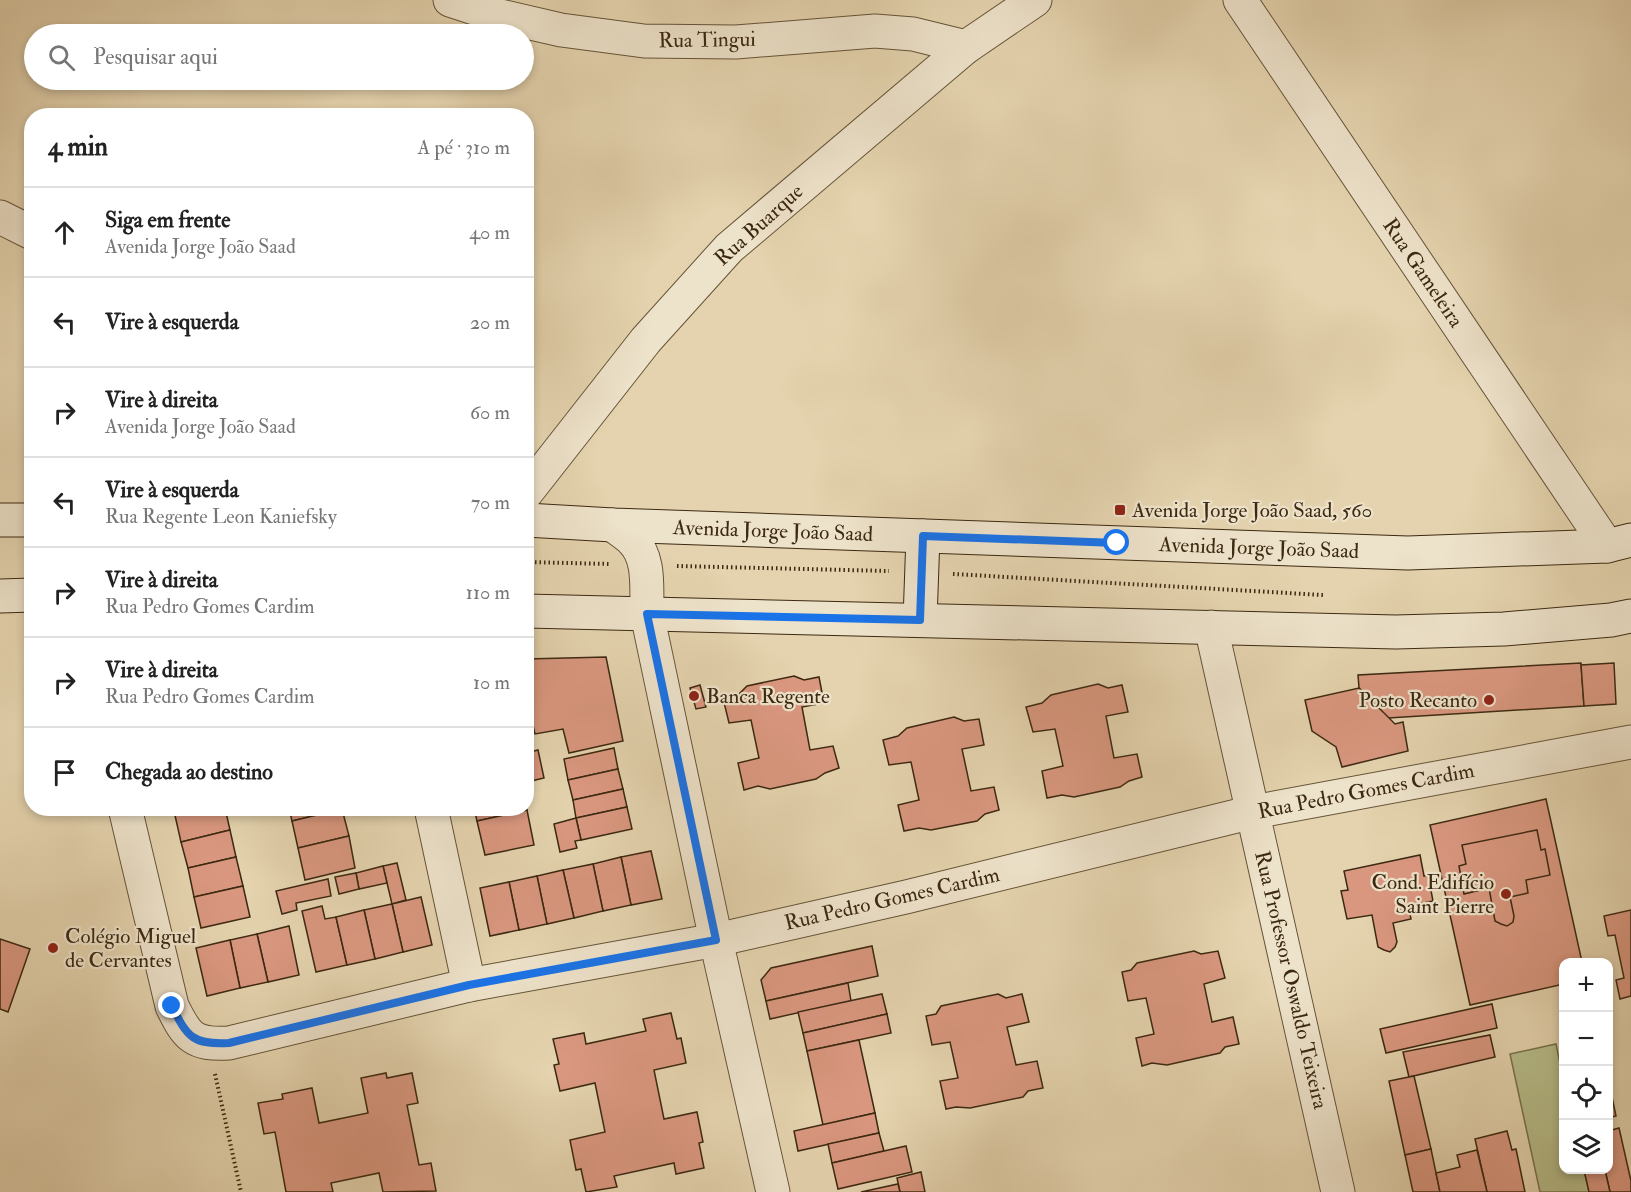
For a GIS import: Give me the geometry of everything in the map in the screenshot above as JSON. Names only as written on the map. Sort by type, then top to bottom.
[{"type":"street","name":"Rua Tingui","points":[[450,0],[495,15],[561,30],[644,41],[736,42],[875,31],[914,34],[966,47]]},
{"type":"street","name":"Rua Buarque","points":[[534,483],[646,340],[729,248],[966,47],[1035,0]]},
{"type":"street","name":"Rua Gameleira","points":[[1240,0],[1619,543]]},
{"type":"street","points":[[0,217],[24,229]]},
{"type":"street","points":[[0,520],[24,520]]},
{"type":"street","name":"Avenida Jorge João Saad","points":[[534,520],[1408,553],[1619,543]]},
{"type":"street","points":[[613,525],[633,540],[645,565],[647,614],[716,940],[773,1192]]},
{"type":"street","points":[[920,620],[923,536]]},
{"type":"street","points":[[0,596],[24,595]]},
{"type":"street","points":[[534,611],[1396,632],[1504,629],[1611,620],[1631,616]]},
{"type":"street","name":"Rua Professor Oswaldo Teixeira","points":[[1211,627],[1338,1192]]},
{"type":"street","name":"Rua Pedro Gomes Cardim","points":[[209,1044],[229,1043],[469,985],[716,940],[906,897],[1253,812],[1631,742]]},
{"type":"street","points":[[126,816],[172,1006],[183,1029],[195,1039],[209,1044]]},
{"type":"street","points":[[433,816],[469,985]]},
{"type":"path","points":[[534,562],[922,572],[1326,595]]},
{"type":"path","points":[[209,1044],[241,1192]]},
{"type":"green space","points":[[1556,1044],[1559,1059],[1559,1174],[1585,1174],[1589,1192],[1540,1192],[1510,1054]]},
{"type":"building","points":[[606,657],[623,741],[569,753],[563,729],[535,734],[534,659]]},
{"type":"building","points":[[1581,663],[1584,706],[1388,718],[1359,688],[1358,675]]},
{"type":"building","points":[[1614,663],[1616,704],[1584,706],[1581,665]]},
{"type":"building","points":[[794,676],[804,680],[819,677],[824,703],[802,707],[810,750],[833,746],[839,768],[816,779],[770,789],[758,786],[744,790],[738,763],[759,758],[751,720],[729,723],[723,698],[738,695],[747,686]]},
{"type":"building","points":[[1098,684],[1108,688],[1122,685],[1128,712],[1106,716],[1114,758],[1137,754],[1142,777],[1120,787],[1074,797],[1062,795],[1047,798],[1042,771],[1063,766],[1055,729],[1033,732],[1026,707],[1042,703],[1051,695]]},
{"type":"building","points":[[700,685],[706,707],[696,709],[690,688]]},
{"type":"building","points":[[1359,688],[1395,724],[1403,722],[1408,751],[1342,767],[1336,747],[1312,731],[1305,700]]},
{"type":"building","points":[[954,717],[964,721],[979,719],[984,745],[962,749],[971,791],[994,787],[999,810],[985,814],[977,821],[931,830],[919,828],[904,831],[898,805],[919,800],[911,762],[889,765],[883,740],[898,736],[907,728]]},
{"type":"building","points":[[614,748],[618,769],[568,780],[564,759]]},
{"type":"building","points":[[538,750],[544,778],[534,780],[534,751]]},
{"type":"building","points":[[618,769],[623,789],[573,800],[568,780]]},
{"type":"building","points":[[623,789],[627,807],[576,818],[573,800]]},
{"type":"building","name":"Cond. Edifício Saint Pierre","points":[[1546,799],[1581,958],[1559,958],[1559,985],[1470,1005],[1430,825]]},
{"type":"building","points":[[627,807],[632,829],[581,840],[576,818]]},
{"type":"building","points":[[175,816],[227,816],[230,830],[181,842]]},
{"type":"building","points":[[291,816],[313,816],[292,821]]},
{"type":"building","points":[[313,816],[344,816],[349,836],[298,848],[292,821]]},
{"type":"building","points":[[476,816],[500,816],[477,821]]},
{"type":"building","points":[[500,816],[528,816],[534,845],[485,855],[477,821]]},
{"type":"building","points":[[576,818],[581,840],[575,841],[577,848],[560,852],[554,824]]},
{"type":"building","points":[[230,830],[236,857],[188,868],[181,842]]},
{"type":"building","points":[[1537,830],[1541,850],[1545,849],[1550,875],[1526,880],[1528,893],[1510,897],[1513,922],[1507,926],[1501,924],[1495,921],[1489,888],[1464,894],[1459,866],[1466,864],[1462,845]]},
{"type":"building","points":[[349,836],[355,868],[305,880],[298,848]]},
{"type":"building","points":[[651,851],[662,899],[631,905],[621,857]]},
{"type":"building","points":[[1420,855],[1424,876],[1428,875],[1433,901],[1408,906],[1411,919],[1393,923],[1397,942],[1390,952],[1384,950],[1378,947],[1372,915],[1347,919],[1341,891],[1348,890],[1344,871]]},
{"type":"building","points":[[236,857],[243,886],[194,897],[188,868]]},
{"type":"building","points":[[621,857],[631,905],[603,911],[593,864]]},
{"type":"building","points":[[397,863],[406,900],[392,904],[383,866]]},
{"type":"building","points":[[593,864],[603,911],[574,918],[563,870]]},
{"type":"building","points":[[383,866],[387,883],[359,889],[356,873]]},
{"type":"building","points":[[563,870],[574,918],[547,924],[537,876]]},
{"type":"building","points":[[356,873],[359,889],[339,894],[335,877]]},
{"type":"building","points":[[537,876],[547,924],[519,930],[509,882]]},
{"type":"building","points":[[328,879],[331,896],[296,903],[297,910],[282,914],[276,891]]},
{"type":"building","points":[[509,882],[519,930],[490,936],[480,888]]},
{"type":"building","points":[[243,886],[250,917],[201,928],[194,897]]},
{"type":"building","points":[[421,897],[432,945],[403,952],[392,904]]},
{"type":"building","points":[[392,904],[403,952],[375,959],[364,910]]},
{"type":"building","points":[[322,906],[325,919],[336,917],[347,965],[316,972],[302,911]]},
{"type":"building","points":[[364,910],[375,959],[347,965],[336,917]]},
{"type":"building","points":[[1631,910],[1631,996],[1620,999],[1616,980],[1624,978],[1615,935],[1608,936],[1604,916]]},
{"type":"building","points":[[289,926],[299,975],[268,982],[257,934]]},
{"type":"building","points":[[257,934],[268,982],[240,988],[230,940]]},
{"type":"building","points":[[0,939],[30,949],[8,1012],[0,1009]]},
{"type":"building","points":[[230,940],[240,988],[207,996],[196,948]]},
{"type":"building","points":[[872,946],[878,976],[766,1001],[761,980],[771,968]]},
{"type":"building","points":[[1194,951],[1201,954],[1218,951],[1225,978],[1204,984],[1212,1022],[1233,1017],[1239,1044],[1225,1047],[1220,1053],[1167,1065],[1152,1063],[1142,1066],[1136,1038],[1154,1034],[1146,998],[1128,1001],[1122,972],[1131,970],[1137,963]]},
{"type":"building","points":[[848,983],[851,1001],[770,1019],[766,1001]]},
{"type":"building","points":[[882,994],[887,1014],[803,1033],[798,1012]]},
{"type":"building","points":[[998,994],[1006,998],[1022,994],[1029,1022],[1007,1027],[1016,1065],[1037,1061],[1043,1088],[1028,1091],[1023,1097],[970,1108],[946,1109],[940,1081],[958,1078],[950,1042],[932,1045],[926,1016],[936,1014],[941,1006]]},
{"type":"building","points":[[1492,1004],[1497,1028],[1386,1053],[1380,1029]]},
{"type":"building","points":[[671,1013],[677,1039],[681,1038],[686,1063],[654,1070],[664,1119],[697,1112],[703,1142],[699,1143],[704,1168],[676,1174],[674,1163],[614,1176],[617,1187],[586,1192],[581,1169],[576,1170],[570,1140],[605,1132],[595,1083],[560,1091],[554,1065],[559,1064],[553,1039],[584,1033],[586,1044],[646,1031],[643,1019]]},
{"type":"building","points":[[887,1014],[891,1033],[807,1051],[803,1033]]},
{"type":"building","points":[[1490,1035],[1495,1057],[1409,1077],[1403,1052]]},
{"type":"building","points":[[859,1040],[875,1113],[823,1125],[807,1051]]},
{"type":"building","points":[[386,1073],[387,1078],[412,1073],[418,1103],[407,1105],[419,1165],[431,1163],[436,1191],[383,1192],[379,1173],[331,1183],[333,1192],[286,1192],[275,1132],[264,1134],[258,1103],[283,1099],[282,1094],[312,1088],[319,1123],[368,1113],[361,1078]]},
{"type":"building","points":[[1414,1076],[1431,1149],[1405,1155],[1389,1081]]},
{"type":"building","points":[[875,1113],[879,1133],[798,1151],[794,1131]]},
{"type":"building","points":[[1619,1128],[1631,1181],[1631,1192],[1610,1192],[1606,1174],[1613,1174],[1613,1130]]},
{"type":"building","points":[[1507,1131],[1512,1150],[1516,1149],[1525,1192],[1487,1192],[1475,1139]]},
{"type":"building","points":[[879,1133],[884,1151],[832,1163],[828,1144]]},
{"type":"building","points":[[906,1146],[912,1172],[838,1189],[832,1163]]},
{"type":"building","points":[[1431,1149],[1440,1192],[1413,1192],[1405,1155]]},
{"type":"building","points":[[1477,1150],[1487,1192],[1440,1192],[1436,1173],[1460,1167],[1457,1155]]},
{"type":"building","points":[[921,1172],[925,1192],[900,1192],[897,1178]]},
{"type":"building","points":[[1585,1174],[1606,1174],[1610,1192],[1589,1192]]},
{"type":"building","points":[[898,1184],[900,1192],[861,1192]]},
{"type":"place","name":"Avenida Jorge João Saad, 560","points":[[1120,510]]},
{"type":"place","name":"Banca Regente","points":[[694,696]]},
{"type":"place","name":"Posto Recanto","points":[[1489,700]]},
{"type":"place","name":"Cond. Edifício Saint Pierre","points":[[1506,894]]},
{"type":"place","name":"Colégio Miguel de Cervantes","points":[[53,948]]},
{"type":"route","points":[[172,1006],[183,1029],[195,1039],[209,1044],[229,1043],[469,985],[716,940],[647,614],[920,620],[923,536],[1117,543]]}]
